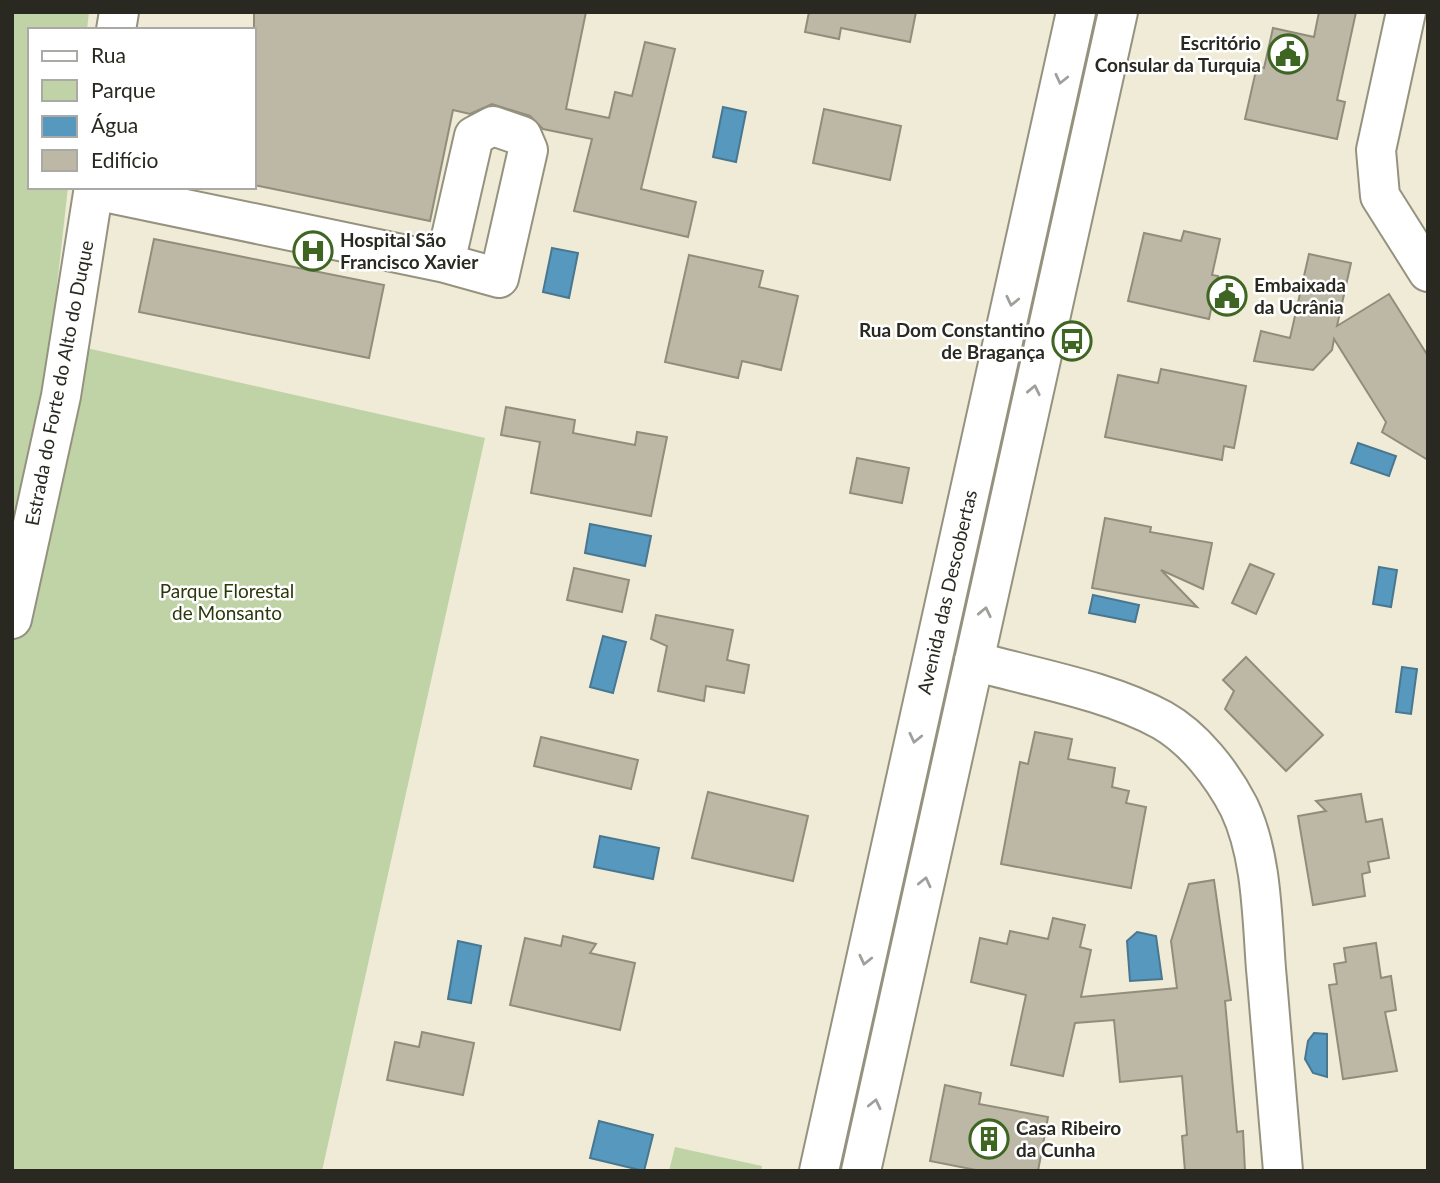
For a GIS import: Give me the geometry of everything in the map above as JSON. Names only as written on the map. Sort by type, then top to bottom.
[{"type":"main road","name":"Avenida das Descobertas","points":[[819,1171],[1076,12]]},
{"type":"main road","name":"Avenida das Descobertas","points":[[861,1171],[1118,12]]},
{"type":"main road","points":[[1405,12],[1376,150],[1379,185],[1380,196],[1428,272]]},
{"type":"main road","name":"Estrada do Forte do Alto do Duque","points":[[12,619],[61,396],[94,189]]},
{"type":"main road","points":[[99,189],[445,263]]},
{"type":"main road","points":[[974,661],[1121,702],[1163,721],[1195,747],[1217,773],[1239,808],[1253,853],[1262,912],[1283,1171]]},
{"type":"green space","name":"Parque Florestal de Monsanto","points":[[12,12],[89,12],[87,28],[28,28],[28,189],[68,189],[51,340],[485,438],[322,1171],[12,1171]]},
{"type":"green space","points":[[675,1147],[762,1166],[761,1171],[669,1171]]},
{"type":"water","points":[[723,107],[746,112],[736,162],[713,157]]},
{"type":"water","points":[[552,248],[578,253],[569,298],[543,292]]},
{"type":"water","points":[[1358,443],[1396,456],[1389,476],[1351,463]]},
{"type":"water","points":[[590,524],[651,536],[645,566],[585,553]]},
{"type":"water","points":[[1379,567],[1397,570],[1391,607],[1373,604]]},
{"type":"water","points":[[1093,595],[1139,605],[1135,622],[1089,613]]},
{"type":"water","points":[[603,636],[626,642],[613,693],[590,687]]},
{"type":"water","points":[[1402,667],[1417,669],[1411,714],[1396,712]]},
{"type":"water","points":[[600,836],[659,848],[653,879],[594,867]]},
{"type":"water","points":[[1137,932],[1156,936],[1162,979],[1130,981],[1127,941]]},
{"type":"water","points":[[458,941],[481,946],[471,1003],[448,999]]},
{"type":"water","points":[[1314,1033],[1327,1034],[1327,1077],[1313,1073],[1305,1059],[1308,1041]]},
{"type":"water","points":[[599,1121],[653,1135],[644,1171],[590,1158]]},
{"type":"building","points":[[254,12],[586,12],[566,109],[609,118],[615,92],[632,96],[645,42],[675,49],[641,189],[696,202],[688,237],[574,211],[592,139],[543,129],[530,116],[492,104],[470,114],[453,110],[430,221],[256,185]]},
{"type":"building","points":[[809,12],[916,12],[910,42],[841,28],[839,39],[805,32]]},
{"type":"building","points":[[1319,12],[1356,12],[1337,100],[1345,102],[1337,139],[1245,119],[1257,66],[1264,68],[1273,28],[1314,37]]},
{"type":"building","points":[[824,109],[901,126],[890,180],[813,163]]},
{"type":"building","points":[[1184,231],[1220,239],[1212,275],[1218,276],[1209,319],[1128,301],[1144,233],[1181,241]]},
{"type":"building","points":[[154,239],[384,285],[369,358],[139,312]]},
{"type":"building","points":[[1309,254],[1351,263],[1337,326],[1389,294],[1428,356],[1428,460],[1382,432],[1386,422],[1334,339],[1332,350],[1313,370],[1254,361],[1261,331],[1290,338]]},
{"type":"building","points":[[689,255],[763,271],[759,287],[798,296],[781,370],[742,361],[738,378],[665,362]]},
{"type":"building","points":[[1161,369],[1246,386],[1234,448],[1224,446],[1222,460],[1105,437],[1118,375],[1158,383]]},
{"type":"building","points":[[506,407],[575,420],[573,433],[635,445],[637,432],[667,437],[651,516],[531,493],[540,442],[501,435]]},
{"type":"building","points":[[857,458],[909,468],[902,503],[850,493]]},
{"type":"building","points":[[1105,518],[1151,527],[1150,532],[1212,543],[1203,589],[1161,570],[1197,607],[1092,588]]},
{"type":"building","points":[[1250,564],[1274,574],[1256,614],[1232,603]]},
{"type":"building","points":[[574,568],[629,580],[622,612],[567,600]]},
{"type":"building","points":[[656,615],[733,630],[727,660],[749,665],[744,693],[706,686],[704,701],[658,691],[667,646],[651,639]]},
{"type":"building","points":[[1246,657],[1323,735],[1286,771],[1225,709],[1234,691],[1223,680]]},
{"type":"building","points":[[1035,732],[1072,739],[1068,759],[1115,768],[1112,787],[1129,791],[1126,803],[1146,807],[1131,888],[1001,864],[1020,762],[1028,764]]},
{"type":"building","points":[[541,737],[638,760],[631,789],[534,766]]},
{"type":"building","points":[[708,792],[808,816],[793,881],[692,858]]},
{"type":"building","points":[[1361,794],[1366,822],[1382,819],[1389,858],[1368,862],[1370,872],[1362,874],[1365,896],[1313,905],[1298,816],[1326,811],[1316,801]]},
{"type":"building","points":[[1214,880],[1231,1000],[1225,1001],[1237,1132],[1243,1131],[1245,1171],[1185,1171],[1182,1136],[1187,1135],[1182,1076],[1120,1082],[1114,1020],[1075,1023],[1063,1076],[1011,1065],[1026,995],[971,982],[980,938],[1007,944],[1010,931],[1048,939],[1053,918],[1085,925],[1080,947],[1091,950],[1081,997],[1177,988],[1171,941],[1189,884]]},
{"type":"building","points":[[563,936],[596,944],[590,953],[635,963],[620,1030],[510,1005],[525,938],[561,946]]},
{"type":"building","points":[[1376,943],[1381,978],[1391,976],[1396,1010],[1385,1012],[1397,1071],[1343,1079],[1329,985],[1337,984],[1334,964],[1346,962],[1344,948]]},
{"type":"building","points":[[422,1032],[474,1043],[463,1095],[387,1080],[395,1042],[419,1047]]},
{"type":"building","name":"Casa Ribeiro da Cunha","points":[[945,1085],[981,1093],[979,1104],[1048,1117],[1038,1171],[981,1171],[930,1161]]},
{"type":"place","name":"Escritório Consular da Turquia","points":[[1288,54]]},
{"type":"place","name":"Hospital São Francisco Xavier","points":[[313,251]]},
{"type":"place","name":"Embaixada da Ucrânia","points":[[1227,296]]},
{"type":"place","name":"Rua Dom Constantino de Bragança","points":[[1072,341]]},
{"type":"place","name":"Casa Ribeiro da Cunha","points":[[989,1139]]}]
